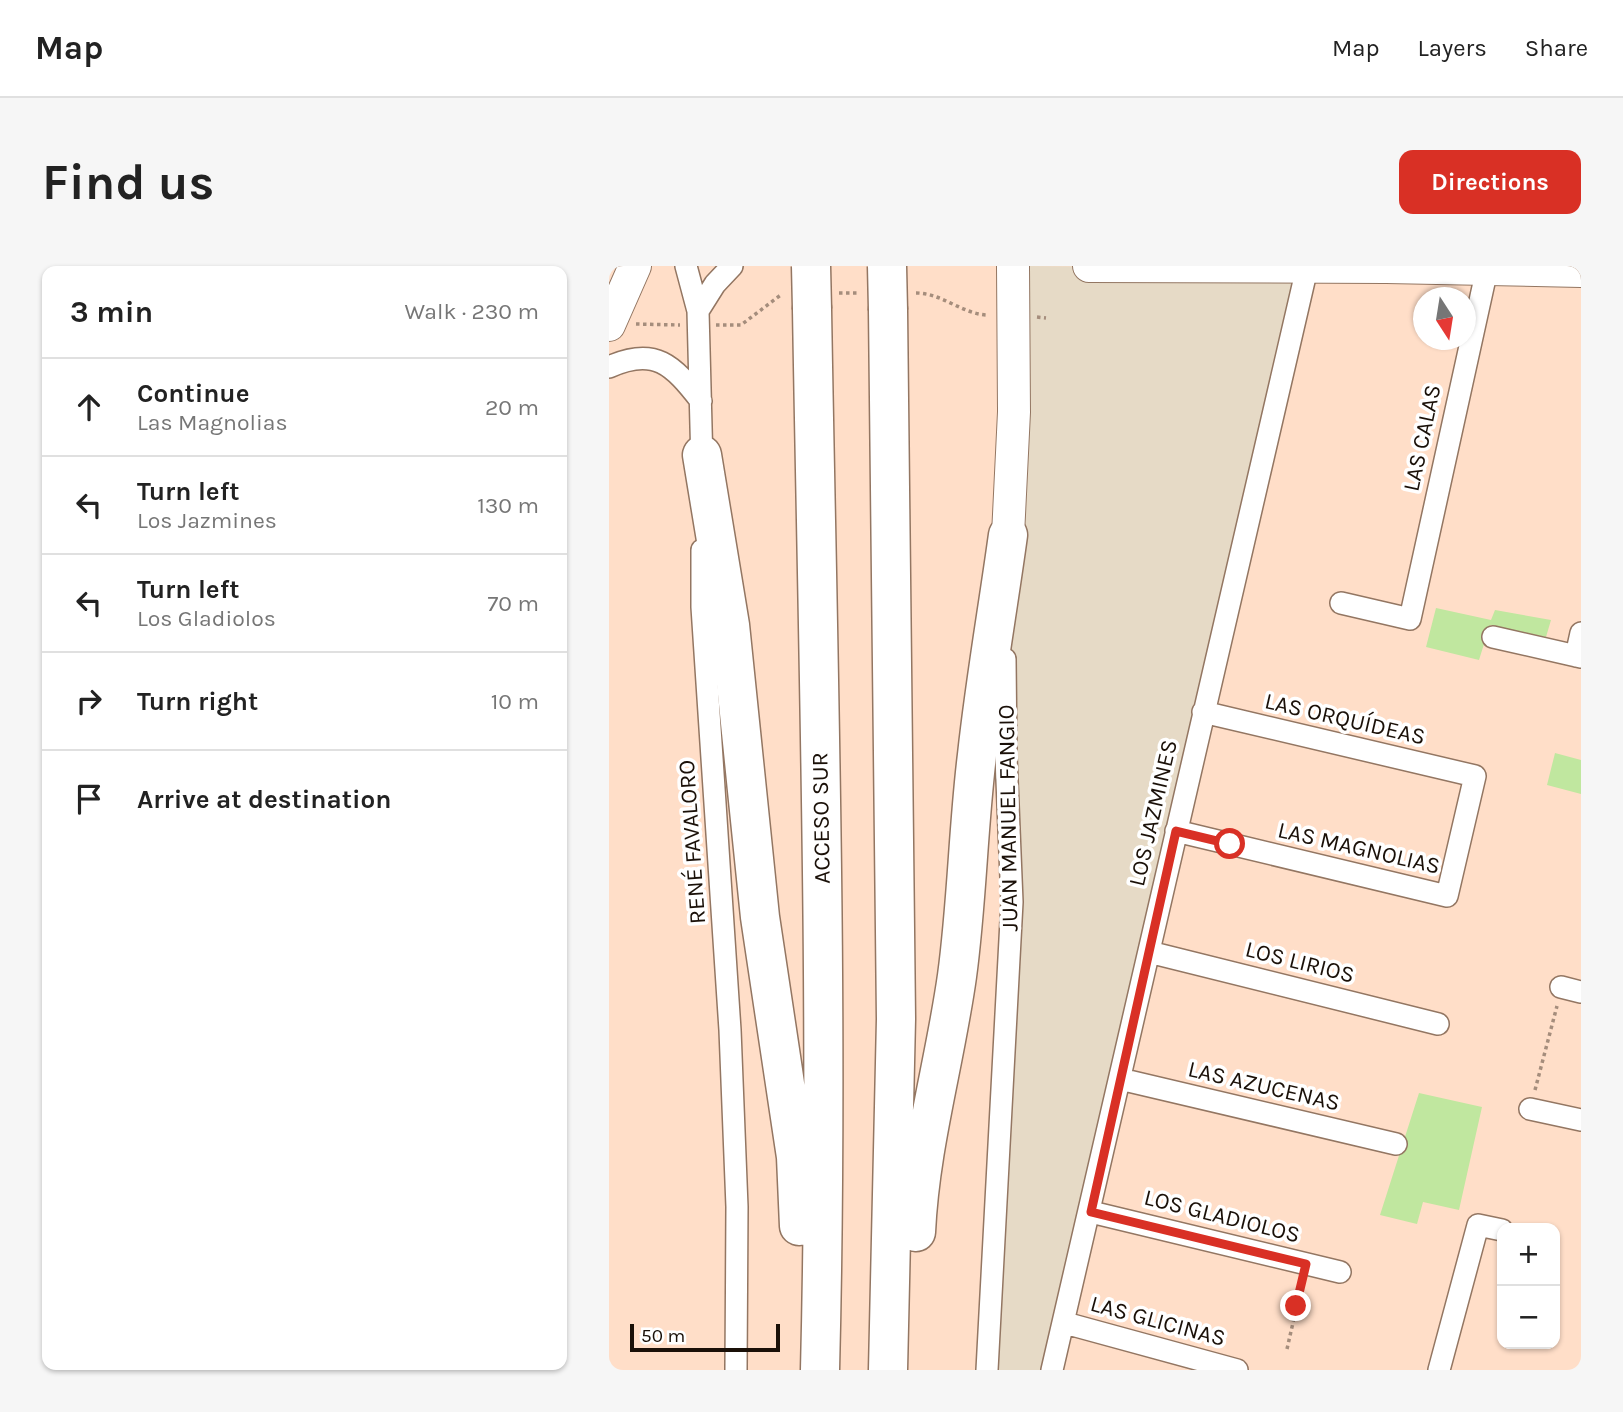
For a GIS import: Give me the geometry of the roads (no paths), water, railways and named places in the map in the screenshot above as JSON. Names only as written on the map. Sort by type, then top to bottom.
[{"type":"highway","name":"ACCESO SUR","points":[[811,266],[824,1021],[824,1223],[820,1370]]},
{"type":"highway","points":[[887,266],[896,1019],[888,1370]]},
{"type":"highway","points":[[702,455],[730,625],[760,917],[796,1157],[800,1248],[800,1370]]},
{"type":"highway","points":[[908,1370],[917,1199],[930,1114],[949,1029],[958,972],[977,754],[1008,535]]},
{"type":"main road","points":[[609,325],[635,266]]},
{"type":"main road","name":"JUAN MANUEL FANGIO","points":[[1008,535],[1014,412],[1013,266]]},
{"type":"main road","points":[[1089,266],[1581,271]]},
{"type":"street","name":"RENÉ FAVALORO","points":[[686,266],[698,311],[702,607],[730,1030],[737,1207],[736,1370]]},
{"type":"street","points":[[698,311],[715,284],[732,266]]},
{"type":"street","name":"LOS JAZMINES","points":[[1052,1370],[1091,1212],[1203,712],[1307,268]]},
{"type":"street","name":"LAS CALAS","points":[[1341,603],[1410,619],[1487,269]]},
{"type":"street","points":[[609,367],[642,356],[658,360],[683,378],[701,401]]},
{"type":"street","name":"JUAN MANUEL FANGIO","points":[[987,1370],[1012,902],[1006,756],[1008,535]]},
{"type":"street","points":[[1493,637],[1579,657],[1581,633]]},
{"type":"street","name":"LAS ORQUÍDEAS","points":[[1203,712],[1475,776],[1447,896]]},
{"type":"street","name":"LAS MAGNOLIAS","points":[[1176,831],[1447,896]]},
{"type":"street","name":"LOS LIRIOS","points":[[1149,952],[1438,1024]]},
{"type":"street","name":"LAS AZUCENAS","points":[[1120,1079],[1397,1144]]},
{"type":"street","points":[[1530,1109],[1581,1120]]},
{"type":"street","name":"LOS GLADIOLOS","points":[[1091,1212],[1340,1272]]},
{"type":"street","points":[[1439,1370],[1478,1225],[1497,1229]]},
{"type":"street","name":"LAS GLICINAS","points":[[1065,1323],[1237,1370]]}]
